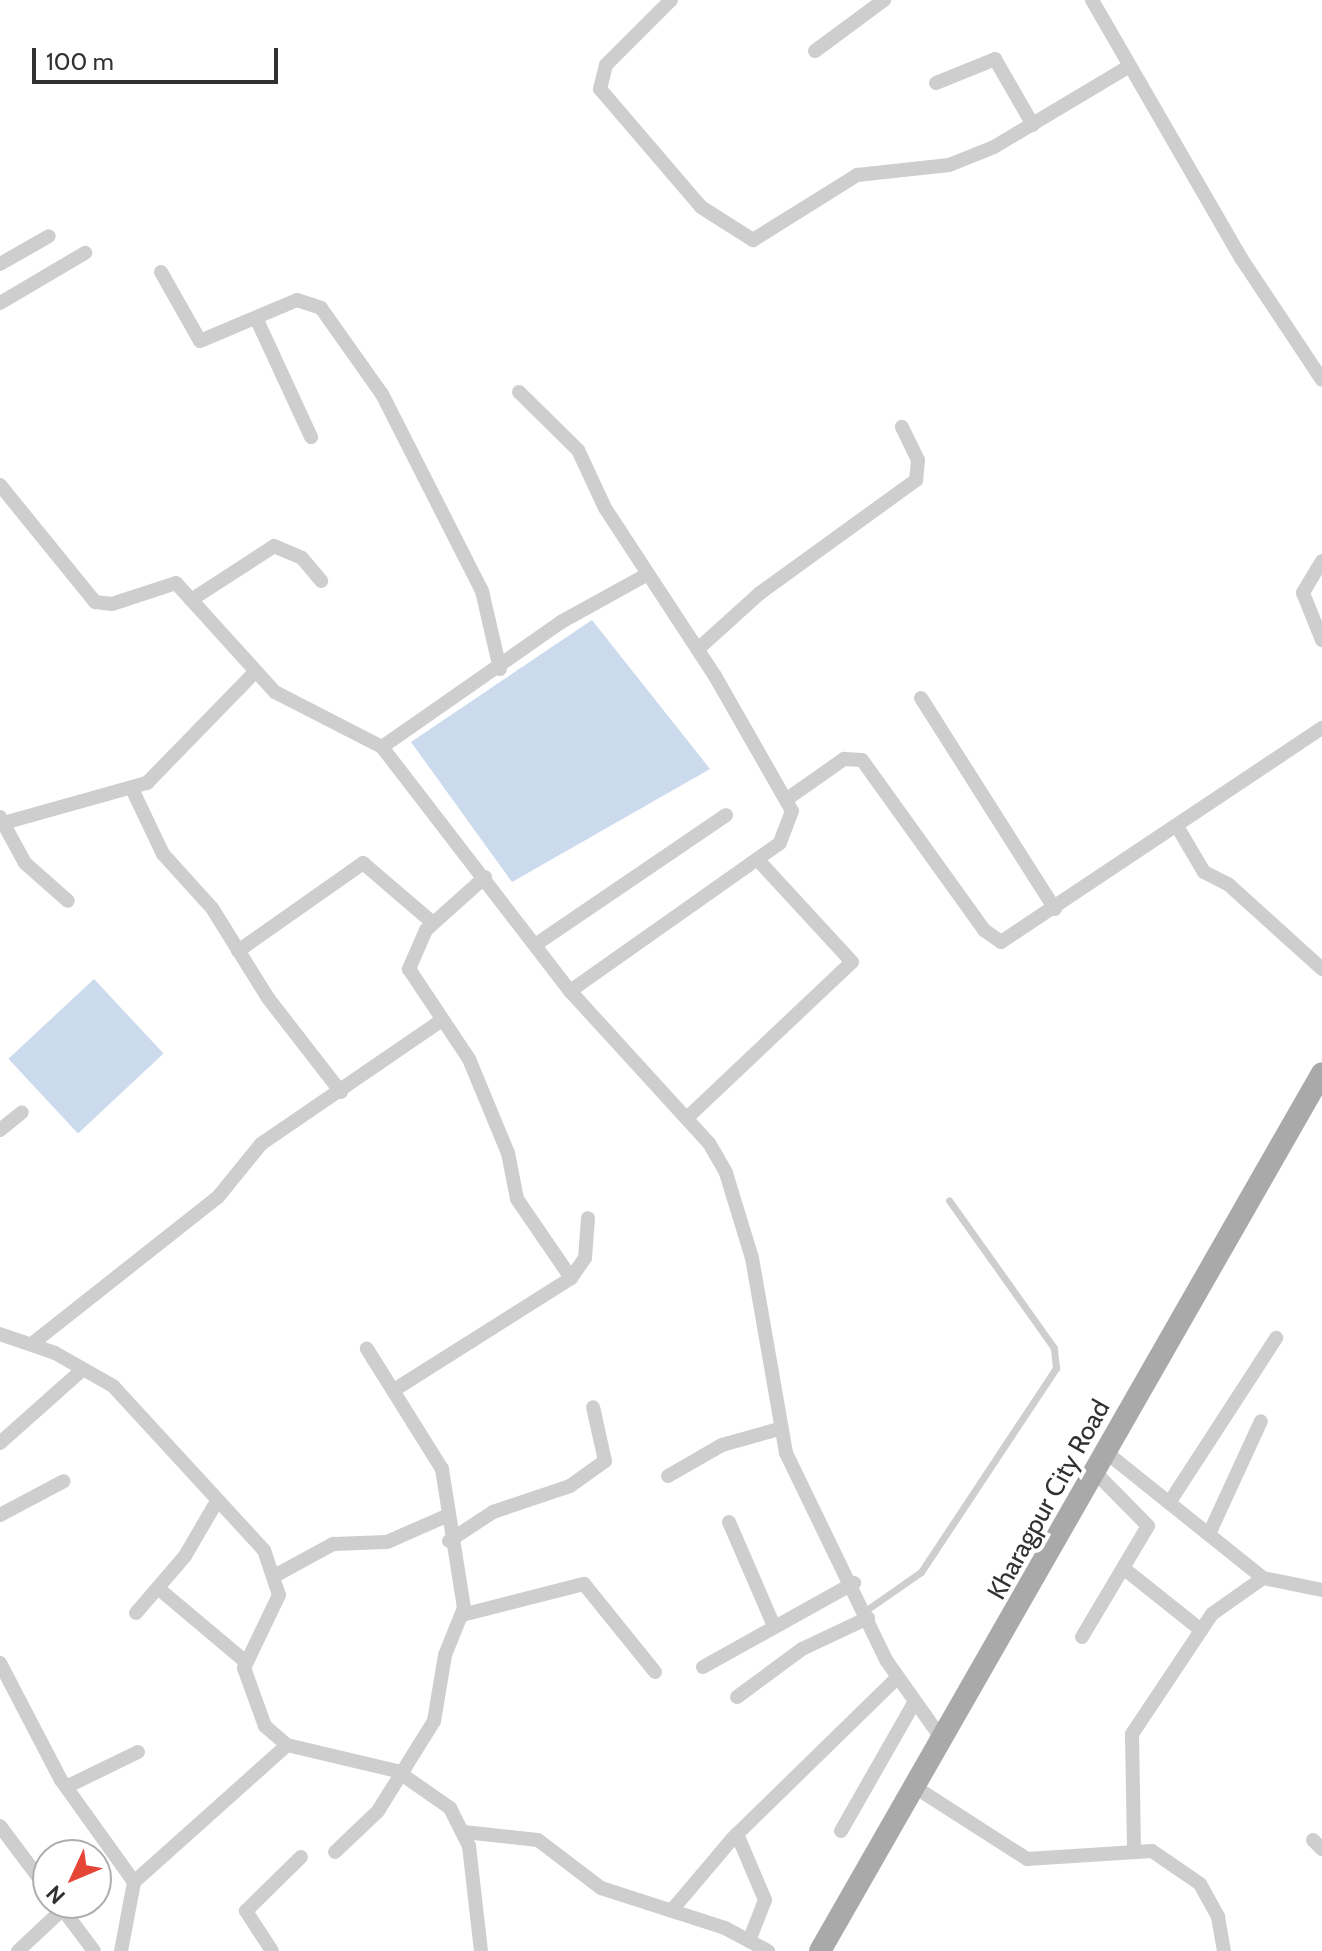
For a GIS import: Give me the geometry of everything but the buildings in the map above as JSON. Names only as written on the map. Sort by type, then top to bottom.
[{"type":"main road","name":"Kharagpur City Road","points":[[820,1951],[918,1789],[1322,1073]]},
{"type":"street","points":[[671,0],[606,65],[600,89],[701,207],[745,239],[761,238],[857,175],[963,162],[1033,125],[1130,66]]},
{"type":"street","points":[[815,51],[884,0]]},
{"type":"street","points":[[1092,0],[1322,380]]},
{"type":"street","points":[[936,83],[995,59],[1033,125]]},
{"type":"street","points":[[0,264],[49,236]]},
{"type":"street","points":[[0,303],[85,253]]},
{"type":"street","points":[[161,272],[200,341],[257,320],[297,300],[312,301],[363,363],[482,591],[500,669]]},
{"type":"street","points":[[257,320],[311,437]]},
{"type":"street","points":[[519,392],[578,450],[648,574],[698,649],[787,799],[787,835],[758,860],[570,991]]},
{"type":"street","points":[[698,649],[760,593],[916,480],[918,460],[902,427]]},
{"type":"street","points":[[0,485],[95,602],[123,601],[169,582],[191,600],[253,674],[382,747],[570,991],[689,1116],[737,1203],[779,1429],[897,1678],[944,1743]]},
{"type":"street","points":[[191,600],[274,546],[302,558],[321,581]]},
{"type":"street","points":[[1322,561],[1303,593],[1322,640]]},
{"type":"street","points":[[382,747],[441,701],[500,669],[561,622],[648,574]]},
{"type":"street","points":[[68,901],[25,863],[1,822],[133,791],[157,776],[253,674]]},
{"type":"street","points":[[921,698],[1055,909]]},
{"type":"street","points":[[787,799],[844,759],[862,760],[992,939],[1008,940],[1322,728]]},
{"type":"street","points":[[133,791],[163,854],[341,1092]]},
{"type":"street","points":[[535,945],[726,815]]},
{"type":"street","points":[[1178,828],[1204,872],[1228,884],[1322,969]]},
{"type":"street","points":[[689,1116],[852,962],[758,860]]},
{"type":"street","points":[[238,951],[363,863],[433,923]]},
{"type":"street","points":[[485,877],[433,923],[409,969],[469,1059],[501,1136],[513,1191],[571,1278]]},
{"type":"street","points":[[33,1343],[224,1192],[261,1144],[442,1020]]},
{"type":"street","points":[[0,1130],[22,1112]]},
{"type":"street","points":[[394,1390],[571,1278],[585,1258],[588,1218]]},
{"type":"street","points":[[0,1334],[33,1343],[83,1369],[128,1400],[217,1501],[244,1525],[278,1574],[274,1611],[246,1662],[245,1683],[265,1726],[287,1745],[403,1774],[443,1801],[464,1832],[481,1951]]},
{"type":"street","points":[[1169,1503],[1276,1338]]},
{"type":"street","points":[[335,1852],[403,1774],[442,1701],[445,1655],[462,1615],[444,1517],[442,1469],[367,1349]]},
{"type":"street","points":[[0,1443],[83,1369]]},
{"type":"street","points":[[449,1541],[493,1512],[570,1486],[605,1461],[593,1407]]},
{"type":"street","points":[[1209,1534],[1261,1421]]},
{"type":"street","points":[[668,1476],[722,1445],[779,1429]]},
{"type":"street","points":[[1107,1453],[1263,1578],[1322,1590]]},
{"type":"street","points":[[1082,1637],[1147,1536],[1146,1519],[1096,1473]]},
{"type":"street","points":[[0,1515],[64,1481]]},
{"type":"street","points":[[136,1613],[159,1589],[217,1501]]},
{"type":"street","points":[[278,1574],[333,1544],[387,1542],[444,1517]]},
{"type":"street","points":[[729,1522],[774,1626]]},
{"type":"street","points":[[1127,1571],[1201,1630]]},
{"type":"street","points":[[1134,1849],[1136,1783],[1128,1745],[1219,1605],[1263,1578]]},
{"type":"street","points":[[703,1667],[854,1583]]},
{"type":"street","points":[[462,1615],[584,1584],[655,1672]]},
{"type":"street","points":[[159,1589],[246,1662]]},
{"type":"street","points":[[737,1697],[802,1649],[867,1614]]},
{"type":"street","points":[[0,1663],[66,1787],[134,1882]]},
{"type":"street","points":[[672,1910],[737,1834],[897,1678]]},
{"type":"street","points":[[841,1831],[914,1703]]},
{"type":"street","points":[[121,1951],[134,1882],[287,1745]]},
{"type":"street","points":[[66,1787],[138,1752]]},
{"type":"street","points":[[918,1789],[1027,1859],[1134,1849],[1152,1851],[1200,1884],[1218,1917],[1224,1951]]},
{"type":"street","points":[[0,1826],[32,1869]]},
{"type":"street","points":[[464,1832],[538,1840],[601,1888],[672,1910],[768,1951]]},
{"type":"street","points":[[737,1834],[765,1900],[749,1941]]},
{"type":"street","points":[[272,1951],[246,1911],[301,1857]]},
{"type":"street","points":[[18,1951],[48,1919]]},
{"type":"street","points":[[70,1919],[94,1951]]},
{"type":"lane","points":[[867,1614],[921,1572],[1056,1368],[1054,1348],[949,1200]]},
{"type":"water","points":[[592,620],[710,769],[512,882],[411,742]]},
{"type":"water","points":[[94,979],[164,1054],[78,1133],[8,1059]]}]
